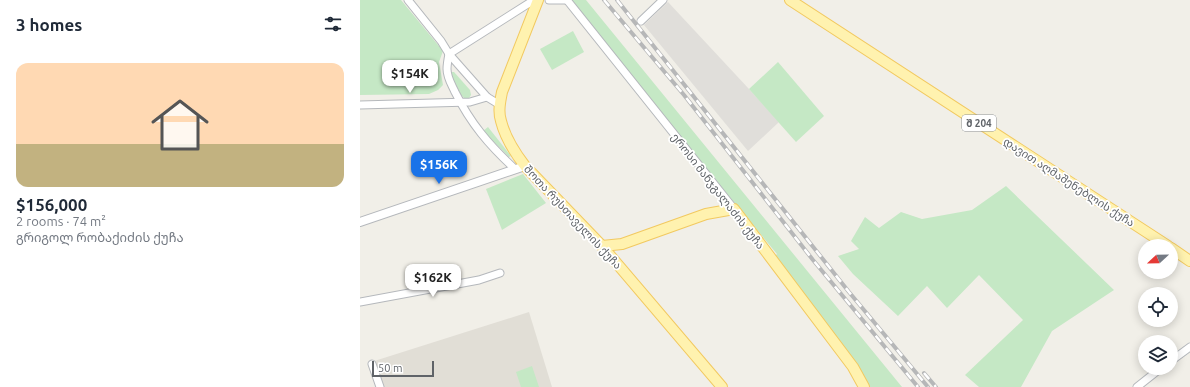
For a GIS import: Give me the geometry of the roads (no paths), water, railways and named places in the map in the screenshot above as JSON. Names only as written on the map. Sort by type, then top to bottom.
[{"type":"main road","name":"შოთა რუსთაველის ქუჩა","points":[[538,0],[502,92],[500,105],[500,120],[518,158],[520,168],[602,246],[721,387]]},
{"type":"main road","name":"დავით აღმაშენებლის ქუჩა","points":[[790,0],[1157,239]]},
{"type":"main road","points":[[602,246],[622,244],[706,214],[734,209]]},
{"type":"main road","name":"ეროსი მანჯგალაძის ქუჩა","points":[[734,209],[853,367],[864,387]]},
{"type":"main road","points":[[1178,253],[1190,261]]},
{"type":"street","points":[[408,0],[441,41],[449,54],[487,97],[500,105]]},
{"type":"street","points":[[520,168],[505,161],[477,130],[460,102],[448,78],[446,69],[449,54],[534,0]]},
{"type":"street","points":[[549,0],[567,0]]},
{"type":"street","name":"ეროსი მანჯგალაძის ქუჩა","points":[[567,0],[734,209]]},
{"type":"street","points":[[641,21],[663,0]]},
{"type":"street","points":[[360,105],[470,102],[487,97]]},
{"type":"street","points":[[360,222],[520,168]]},
{"type":"street","points":[[360,302],[479,280],[500,273]]},
{"type":"street","points":[[1178,356],[1190,347]]},
{"type":"street","points":[[372,364],[380,387]]},
{"type":"street","points":[[1137,387],[1152,375]]},
{"type":"railway","points":[[604,0],[684,95],[813,260],[918,387]]},
{"type":"railway","points":[[617,0],[849,292],[928,387]]},
{"type":"railway","points":[[924,373],[936,387]]}]
